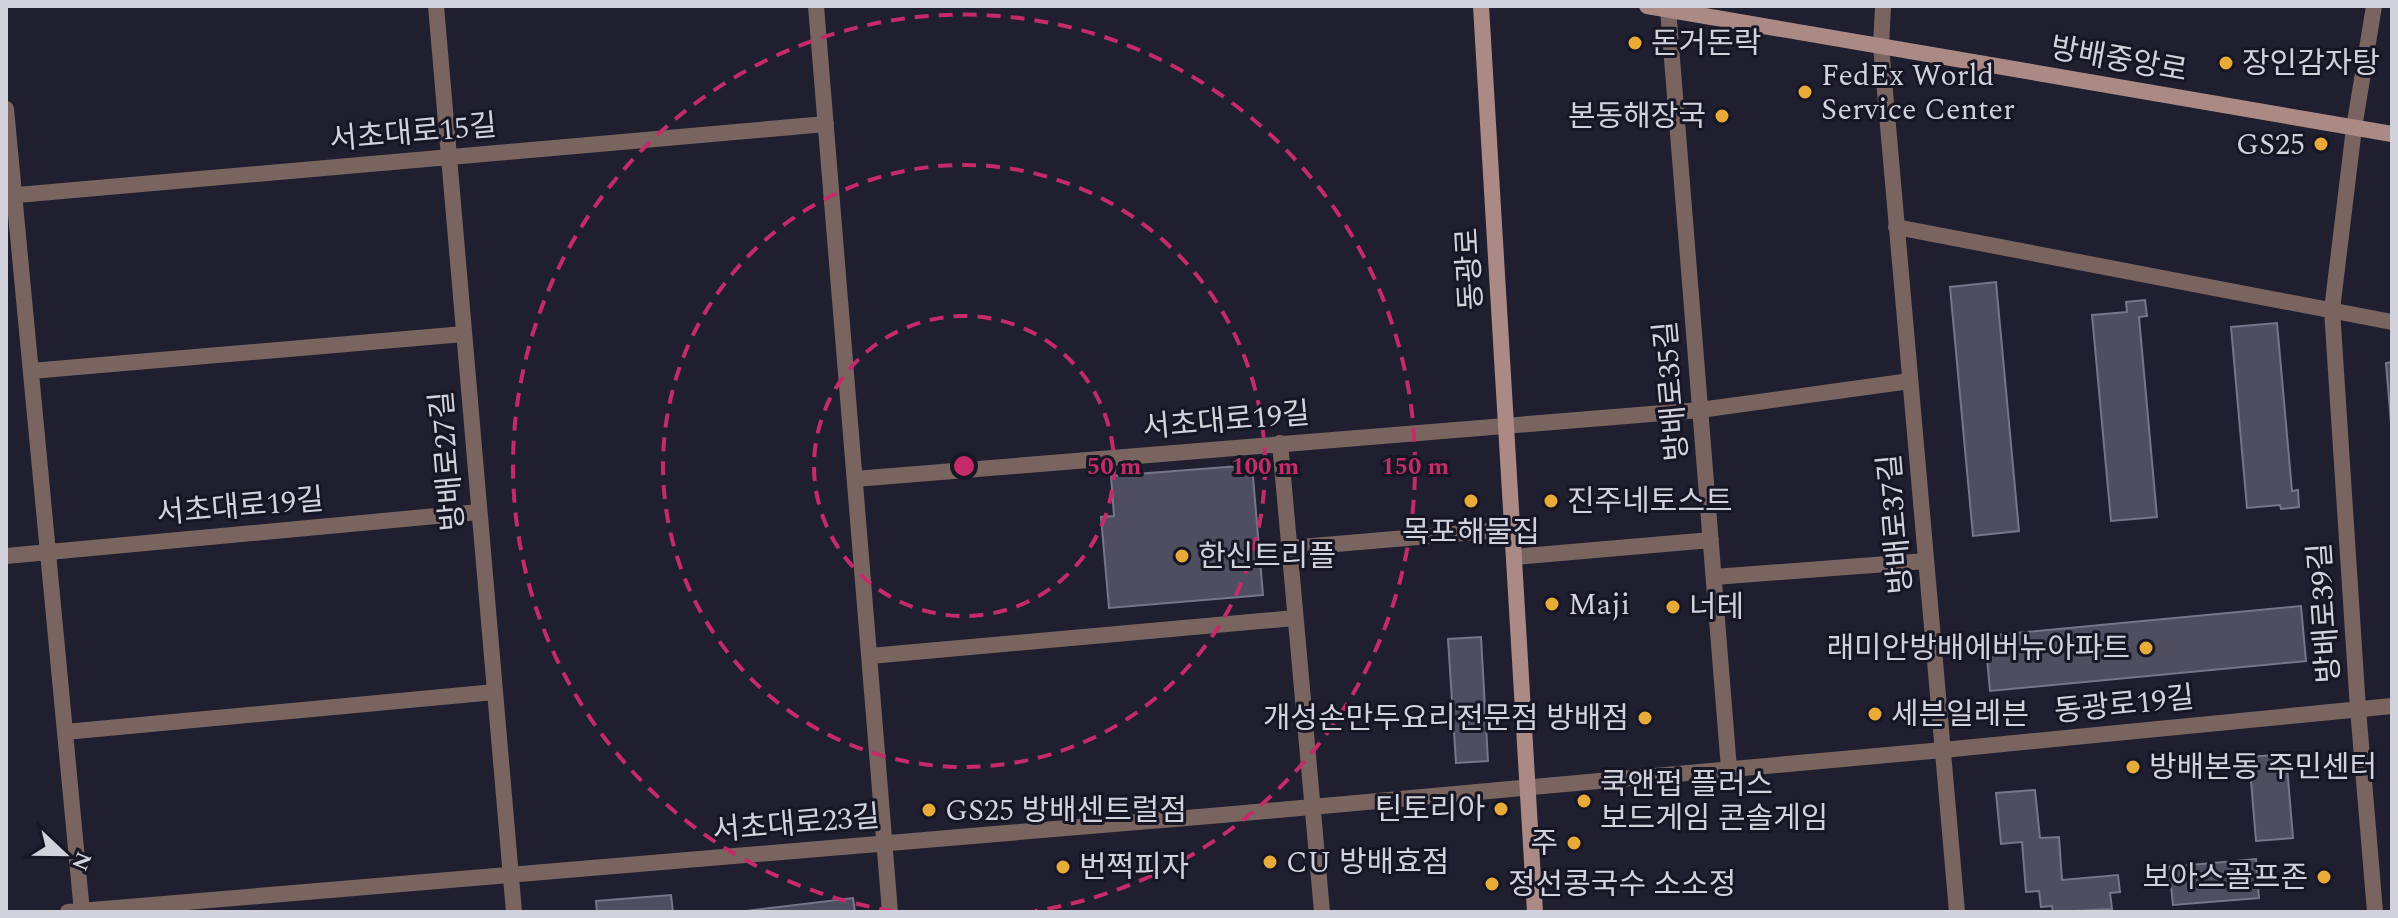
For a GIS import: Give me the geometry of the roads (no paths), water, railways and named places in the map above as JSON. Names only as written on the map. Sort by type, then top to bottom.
[{"type":"street","name":"방배로27길","points":[[436,6],[514,912]]},
{"type":"street","points":[[816,6],[890,912]]},
{"type":"street","name":"동광로","points":[[1481,6],[1535,912]]},
{"type":"street","name":"방배중앙로","points":[[1647,6],[2392,134]]},
{"type":"street","name":"방배로37길","points":[[1883,6],[1881,46],[1957,912]]},
{"type":"street","name":"방배로39길","points":[[2374,6],[2354,128],[2332,310],[2358,709],[2375,912]]},
{"type":"street","name":"방배로35길","points":[[1668,9],[1729,769]]},
{"type":"street","points":[[6,109],[10,196],[31,371],[65,732],[77,912]]},
{"type":"street","name":"서초대로15길","points":[[10,196],[826,124]]},
{"type":"street","points":[[1896,227],[2392,322]]},
{"type":"street","points":[[31,371],[464,334]]},
{"type":"street","name":"서초대로19길","points":[[855,479],[1700,410],[1910,381]]},
{"type":"street","points":[[1280,443],[1322,912]]},
{"type":"street","name":"서초대로19길","points":[[6,556],[479,512]]},
{"type":"street","points":[[1289,548],[1512,529]]},
{"type":"street","points":[[1514,557],[1711,540]]},
{"type":"street","points":[[1714,577],[1926,561]]},
{"type":"street","points":[[870,656],[1295,618]]},
{"type":"street","points":[[65,732],[495,692]]},
{"type":"street","name":"동광로19길","points":[[1528,787],[2392,706]]},
{"type":"street","name":"서초대로23길","points":[[77,912],[1528,787]]},
{"type":"place","name":"돈거돈락","points":[[1635,43]]},
{"type":"place","name":"장인감자탕","points":[[2226,63]]},
{"type":"place","name":"FedEx World Service Center","points":[[1805,92]]},
{"type":"place","name":"본동해장국","points":[[1722,116]]},
{"type":"place","name":"GS25","points":[[2321,144]]},
{"type":"place","name":"목포해물집","points":[[1471,501]]},
{"type":"place","name":"진주네토스트","points":[[1551,501]]},
{"type":"place","name":"한신트리플","points":[[1182,556]]},
{"type":"place","name":"Maji","points":[[1552,604]]},
{"type":"place","name":"너테","points":[[1673,607]]},
{"type":"place","name":"래미안방배에버뉴아파트","points":[[2146,648]]},
{"type":"place","name":"세븐일레븐","points":[[1875,714]]},
{"type":"place","name":"개성손만두요리전문점 방배점","points":[[1645,718]]},
{"type":"place","name":"방배본동 주민센터","points":[[2133,767]]},
{"type":"place","name":"쿡앤펍 플러스 보드게임 콘솔게임","points":[[1584,801]]},
{"type":"place","name":"틴토리아","points":[[1501,809]]},
{"type":"place","name":"GS25 방배센트럴점","points":[[929,810]]},
{"type":"place","name":"주","points":[[1574,843]]},
{"type":"place","name":"CU 방배효점","points":[[1270,862]]},
{"type":"place","name":"번쩍피자","points":[[1063,867]]},
{"type":"place","name":"보아스골프존","points":[[2324,877]]},
{"type":"place","name":"정선콩국수 소소정","points":[[1492,884]]}]
